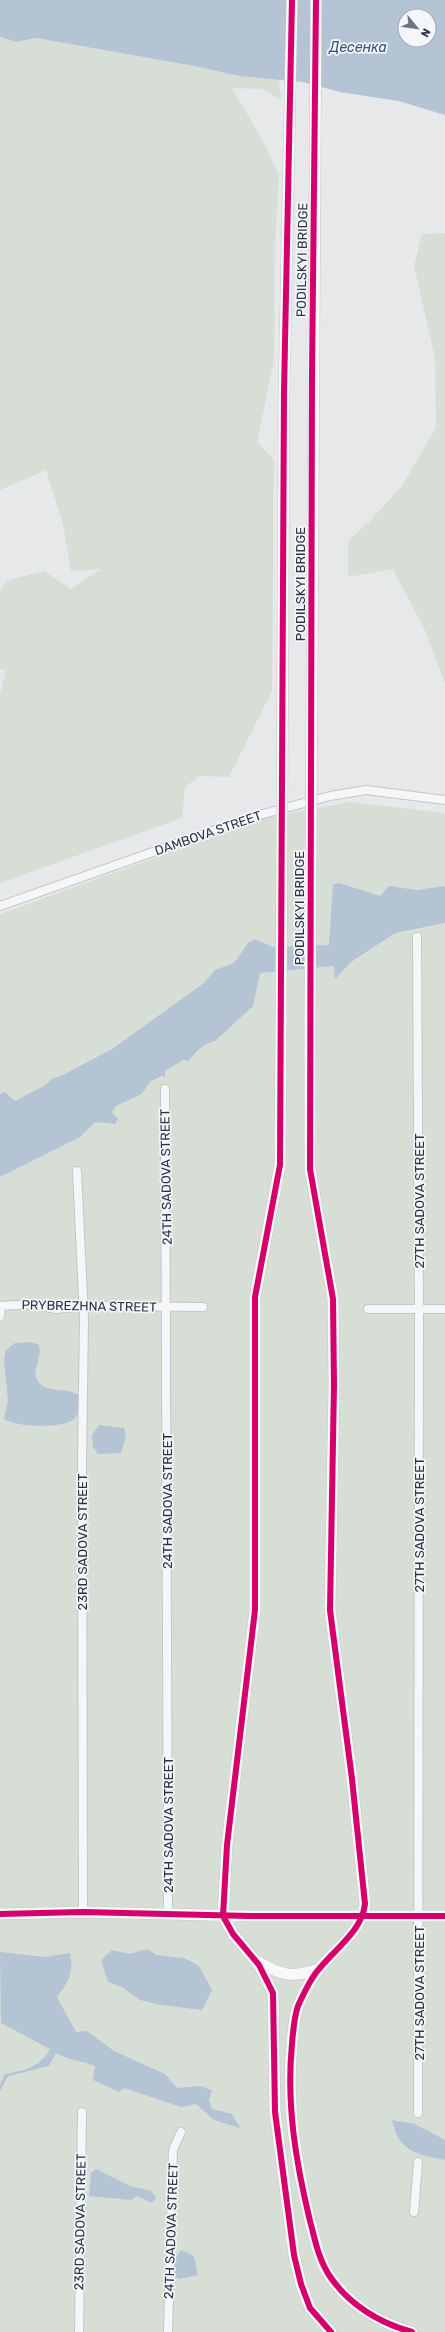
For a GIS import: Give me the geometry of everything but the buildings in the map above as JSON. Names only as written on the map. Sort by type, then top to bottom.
[{"type":"main road","name":"PODILSKYI BRIDGE","points":[[223,1916],[228,1830],[255,1610],[255,1297],[280,1165],[284,400],[292,0]]},
{"type":"main road","name":"PODILSKYI BRIDGE","points":[[316,0],[310,1169],[333,1299],[334,1386],[330,1610],[354,1795],[365,1904],[364,1916]]},
{"type":"main road","points":[[0,1914],[83,1912],[223,1916],[445,1916]]},
{"type":"main road","points":[[223,1916],[233,1934],[255,1960],[268,1979],[273,1993],[275,2112],[294,2255],[301,2284],[310,2308],[331,2332]]},
{"type":"main road","points":[[364,1916],[339,1948],[319,1968],[310,1981],[298,2007],[290,2063],[290,2102],[302,2186],[320,2258],[341,2290],[358,2306],[378,2319],[412,2332]]},
{"type":"main road","points":[[255,1960],[272,1970],[288,1975],[305,1974],[319,1968]]},
{"type":"street","name":"DAMBOVA STREET","points":[[0,906],[252,817],[358,789],[445,800]]},
{"type":"street","name":"27TH SADOVA STREET","points":[[417,937],[420,1916],[418,2113]]},
{"type":"street","name":"24TH SADOVA STREET","points":[[165,1089],[167,1308],[168,1914]]},
{"type":"street","name":"23RD SADOVA STREET","points":[[77,1172],[84,1306],[82,1462],[83,1912]]},
{"type":"street","name":"PRYBREZHNA STREET","points":[[0,1306],[33,1304],[56,1308],[84,1306],[167,1308],[203,1307]]},
{"type":"street","points":[[0,1306],[0,1316]]},
{"type":"street","points":[[368,1309],[445,1310]]},
{"type":"street","name":"23RD SADOVA STREET","points":[[79,2332],[82,2112]]},
{"type":"street","name":"24TH SADOVA STREET","points":[[168,2332],[173,2150],[181,2132]]},
{"type":"street","points":[[414,2212],[418,2162]]},
{"type":"shaded area","points":[[0,37],[16,42],[36,38],[194,66],[239,76],[279,80],[281,100],[262,89],[232,88],[264,143],[279,176],[275,246],[274,360],[257,442],[274,460],[272,691],[229,777],[200,776],[185,787],[182,818],[0,883],[0,695],[6,670],[0,670],[0,592],[6,581],[44,571],[71,589],[101,569],[71,571],[63,524],[46,470],[0,490]]},
{"type":"shaded area","points":[[445,233],[445,683],[424,628],[393,569],[348,577],[348,541],[369,522],[402,486],[436,428],[435,357],[414,266],[422,234]]},
{"type":"shaded area","points":[[349,802],[445,813],[445,2332],[0,2332],[0,914],[265,818]]},
{"type":"water","name":"Десенка","points":[[0,0],[445,0],[445,115],[399,101],[340,92],[303,82],[239,76],[194,66],[36,38],[16,42],[0,37]]},
{"type":"water","points":[[339,883],[380,896],[389,886],[417,890],[445,886],[445,923],[395,933],[351,962],[335,979],[334,966],[260,973],[253,1006],[215,1041],[200,1048],[189,1061],[183,1060],[165,1071],[165,1077],[161,1076],[150,1082],[142,1094],[116,1106],[112,1112],[118,1119],[115,1124],[95,1122],[80,1137],[0,1177],[0,1094],[5,1092],[15,1101],[44,1086],[53,1078],[61,1076],[112,1049],[204,983],[215,970],[234,963],[248,943],[255,939],[273,947],[329,945],[333,884]]},
{"type":"water","points":[[30,1342],[39,1345],[40,1352],[35,1373],[37,1380],[41,1385],[47,1388],[73,1392],[78,1395],[78,1413],[74,1419],[69,1422],[51,1426],[39,1426],[18,1424],[4,1419],[8,1401],[4,1361],[6,1350],[15,1343]]},
{"type":"water","points":[[99,1425],[124,1428],[126,1436],[121,1453],[98,1454],[93,1447],[92,1435]]},
{"type":"water","points":[[147,1949],[157,1955],[184,1958],[199,1966],[212,1990],[202,2010],[161,2005],[140,2000],[122,1987],[108,1982],[101,1960],[112,1950],[129,1954]]},
{"type":"water","points":[[0,1952],[44,1957],[70,1953],[70,1976],[57,1997],[76,2032],[87,2031],[114,2051],[165,2074],[177,2088],[200,2086],[212,2090],[209,2100],[212,2109],[232,2114],[240,2128],[214,2120],[196,2104],[181,2107],[124,2088],[119,2092],[93,2080],[95,2066],[56,2053],[49,2066],[8,2076],[0,2091],[0,2085],[5,2074],[25,2070],[37,2064],[50,2049],[1,2023]]},
{"type":"water","points":[[392,2120],[415,2124],[445,2140],[445,2160],[426,2156],[410,2150],[399,2139]]},
{"type":"water","points":[[96,2169],[130,2186],[151,2191],[156,2198],[152,2203],[137,2196],[131,2200],[89,2196],[91,2173]]},
{"type":"water","points":[[182,2250],[194,2256],[198,2275],[180,2279],[169,2274],[173,2258]]},
{"type":"cycle path","points":[[292,0],[284,392],[280,1165],[255,1297],[255,1610],[227,1845],[223,1916],[233,1934],[259,1965],[273,1993],[275,2112],[294,2255],[301,2284],[310,2308],[331,2332]]},
{"type":"cycle path","points":[[316,0],[312,375],[310,1169],[333,1299],[334,1385],[330,1610],[352,1779],[365,1904],[363,1914],[354,1931],[316,1973],[307,1986],[298,2006],[290,2066],[290,2089],[291,2111],[300,2177],[315,2242],[325,2269],[345,2295],[365,2311],[376,2318],[412,2332]]},
{"type":"cycle path","points":[[0,1914],[83,1912],[249,1916],[445,1916]]}]
